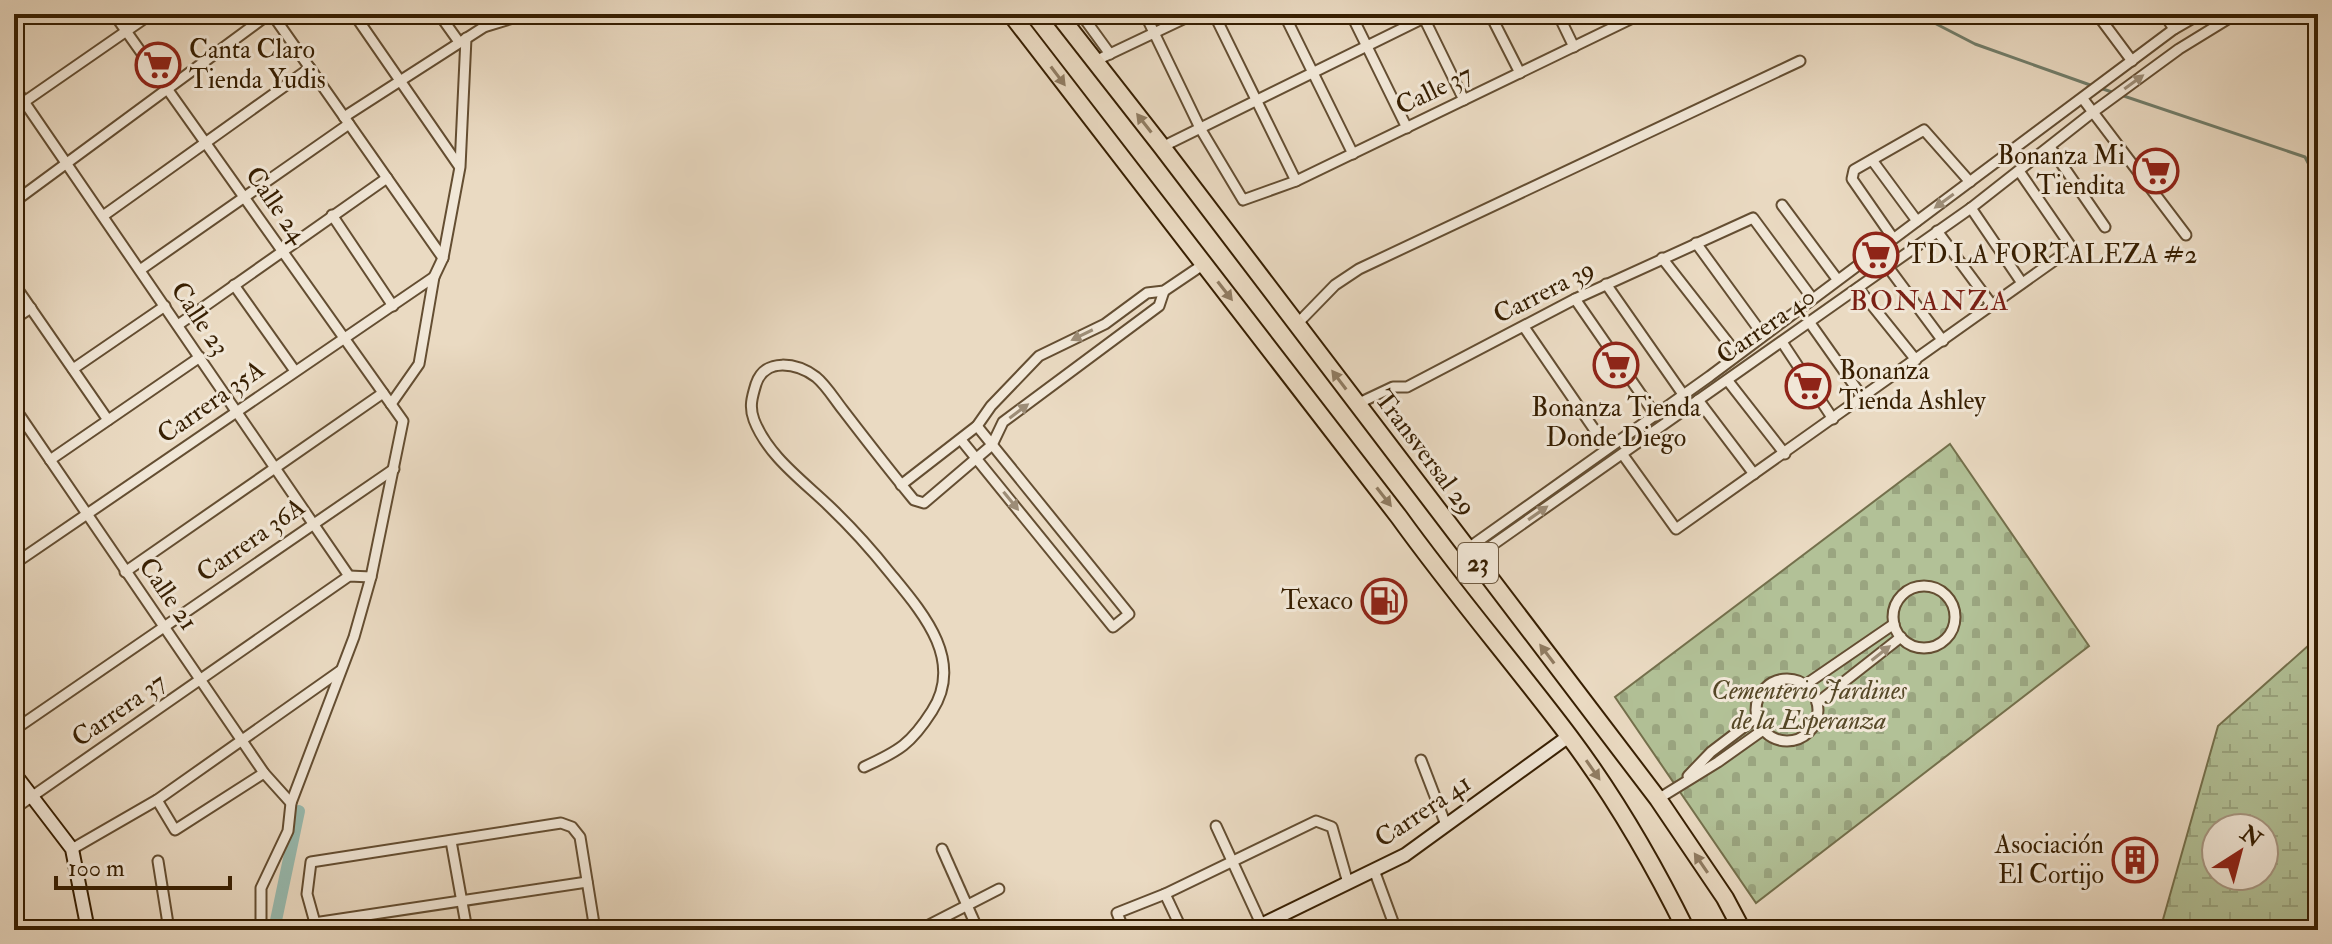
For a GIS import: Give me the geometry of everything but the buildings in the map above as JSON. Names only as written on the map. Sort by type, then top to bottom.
[{"type":"highway","name":"23","points":[[1011,14],[1436,569],[1569,736],[1630,828],[1667,890],[1686,930]]},
{"type":"highway","name":"Transversal 29","points":[[1058,14],[1103,58],[1162,147],[1658,799],[1725,898],[1742,930]]},
{"type":"street","points":[[14,24],[29,14]]},
{"type":"street","name":"Calle 24","points":[[114,14],[403,421],[394,469]]},
{"type":"street","points":[[24,102],[151,14]]},
{"type":"street","points":[[14,202],[271,14],[443,258]]},
{"type":"street","points":[[354,14],[460,167]]},
{"type":"street","points":[[391,404],[419,364],[434,277],[443,258],[460,167],[463,40],[439,14]]},
{"type":"street","points":[[140,270],[244,198],[400,80],[484,27],[499,14]]},
{"type":"street","points":[[1081,14],[1103,58],[1194,14]]},
{"type":"street","points":[[1145,14],[1200,128]]},
{"type":"street","points":[[1214,14],[1296,181]]},
{"type":"street","points":[[1284,14],[1353,154]]},
{"type":"street","points":[[1351,14],[1407,128]]},
{"type":"street","points":[[1490,14],[1520,73]]},
{"type":"street","points":[[1558,14],[1574,47]]},
{"type":"street","name":"Calle 37","points":[[1200,128],[1243,200],[1296,181],[1574,47],[1626,17],[1641,14]]},
{"type":"street","points":[[2097,14],[2132,61]]},
{"type":"street","points":[[2164,14],[2174,29]]},
{"type":"street","name":"Carrera 40","points":[[1471,554],[1607,448],[1656,416],[2174,29],[2200,14]]},
{"type":"street","name":"Carrera 40","points":[[1471,554],[1623,455],[1728,381],[1971,208],[2179,49],[2236,14]]},
{"type":"street","points":[[484,27],[522,15]]},
{"type":"street","points":[[1162,147],[1426,15],[1464,100]]},
{"type":"street","points":[[1297,324],[1335,285],[1359,269],[1800,61]]},
{"type":"street","points":[[103,216],[310,68]]},
{"type":"street","name":"Calle 23","points":[[14,87],[349,576]]},
{"type":"street","points":[[2083,99],[2186,235]]},
{"type":"street","points":[[1893,238],[1852,179],[1854,170],[1924,130],[1970,182]]},
{"type":"street","points":[[2050,147],[2105,227]]},
{"type":"street","points":[[1872,160],[1917,221]]},
{"type":"street","points":[[1623,455],[1676,529],[1943,341],[2072,248],[2019,171]]},
{"type":"street","points":[[178,325],[387,178]]},
{"type":"street","points":[[1782,205],[1837,279]]},
{"type":"street","points":[[1971,208],[2022,283]]},
{"type":"street","points":[[332,215],[393,306]]},
{"type":"street","name":"Carrera 39","points":[[1357,404],[1393,387],[1407,387],[1575,299],[1753,218],[1812,298]]},
{"type":"street","points":[[1937,231],[1992,305]]},
{"type":"street","points":[[1696,243],[1763,335]]},
{"type":"street","points":[[1662,258],[1737,354]]},
{"type":"street","points":[[901,485],[962,441],[1039,356],[1105,324],[1147,293],[1164,291],[1204,264]]},
{"type":"street","points":[[1888,267],[1943,341]]},
{"type":"street","name":"Carrera 35A","points":[[14,564],[434,277]]},
{"type":"street","points":[[14,284],[108,420]]},
{"type":"street","points":[[1606,284],[1684,395],[1695,403],[1754,474]]},
{"type":"street","points":[[234,285],[295,371]]},
{"type":"street","points":[[1858,288],[1916,360]]},
{"type":"street","points":[[864,767],[891,755],[911,741],[926,720],[941,697],[942,654],[929,621],[869,547],[829,505],[793,474],[765,441],[754,418],[751,402],[758,377],[770,367],[789,364],[817,377],[901,485],[914,500],[924,503],[992,445],[1003,422],[1159,306],[1164,291]]},
{"type":"street","points":[[1575,299],[1656,416]]},
{"type":"street","points":[[73,369],[165,306]]},
{"type":"street","points":[[14,319],[31,308]]},
{"type":"street","points":[[1810,323],[1863,398]]},
{"type":"street","points":[[1524,327],[1607,448]]},
{"type":"street","points":[[1782,342],[1833,419]]},
{"type":"street","points":[[50,460],[200,357]]},
{"type":"street","points":[[1728,381],[1785,454]]},
{"type":"street","points":[[125,572],[383,393]]},
{"type":"street","name":"Calle 21","points":[[14,407],[264,773],[291,803]]},
{"type":"street","points":[[962,441],[1113,627],[1129,614],[977,426]]},
{"type":"street","points":[[261,930],[261,888],[288,831],[291,803],[354,637],[371,577],[394,469]]},
{"type":"street","name":"Carrera 36A","points":[[14,730],[394,469]]},
{"type":"street","points":[[1043,541],[1058,527]]},
{"type":"street","points":[[349,576],[371,577]]},
{"type":"street","name":"Carrera 37","points":[[14,809],[349,576]]},
{"type":"street","points":[[1935,587],[1951,602],[1954,624],[1942,642],[1921,647],[1901,637],[1894,624],[1896,602],[1912,588],[1935,587]]},
{"type":"street","points":[[1805,685],[1894,624]]},
{"type":"street","points":[[1817,703],[1901,637]]},
{"type":"street","points":[[1831,667],[1843,683]]},
{"type":"street","points":[[72,849],[157,800],[340,671]]},
{"type":"street","points":[[1784,679],[1805,685],[1817,703],[1817,718],[1804,736],[1783,741],[1763,730],[1757,717],[1757,702],[1770,684],[1784,679]]},
{"type":"street","points":[[1677,787],[1711,752],[1757,717]]},
{"type":"street","points":[[1658,799],[1763,730]]},
{"type":"street","name":"Carrera 41","points":[[1259,928],[1405,855],[1569,736]]},
{"type":"street","points":[[1711,752],[1718,762]]},
{"type":"street","points":[[1421,760],[1446,825]]},
{"type":"street","points":[[14,773],[72,849],[88,930]]},
{"type":"street","points":[[157,800],[175,830],[264,773]]},
{"type":"street","points":[[1124,930],[1117,913],[1165,894],[1316,821],[1332,827],[1348,883]]},
{"type":"street","points":[[587,882],[315,926],[307,894],[311,862],[561,823],[572,827],[580,837],[595,930]]},
{"type":"street","points":[[1216,826],[1259,928]]},
{"type":"street","points":[[451,841],[467,930]]},
{"type":"street","points":[[942,849],[978,930]]},
{"type":"street","points":[[158,861],[169,930]]},
{"type":"street","points":[[1374,870],[1396,930]]},
{"type":"street","points":[[925,927],[999,889]]},
{"type":"street","points":[[1165,894],[1182,930]]},
{"type":"green space","name":"Cementerio Jardines de la Esperanza","points":[[1950,444],[2089,646],[1756,903],[1615,697]]},
{"type":"green space","points":[[2318,637],[2318,930],[2160,930],[2218,726]]},
{"type":"waterway","points":[[1917,14],[1975,44],[2093,86]]},
{"type":"waterway","points":[[2100,88],[2305,157],[2318,182]]},
{"type":"waterway","points":[[274,930],[299,811]]},
{"type":"place","name":"Canta Claro Tienda Yudis","points":[[158,65]]},
{"type":"place","name":"Bonanza Mi Tiendita","points":[[2156,171]]},
{"type":"place","name":"TD LA FORTALEZA #2","points":[[1876,255]]},
{"type":"place","name":"Bonanza Tienda Donde Diego","points":[[1616,365]]},
{"type":"place","name":"Bonanza Tienda Ashley","points":[[1808,386]]},
{"type":"place","name":"Texaco","points":[[1384,601]]},
{"type":"place","name":"Asociación El Cortijo","points":[[2135,860]]},
{"type":"district","name":"BONANZA","points":[[1930,301]]}]
